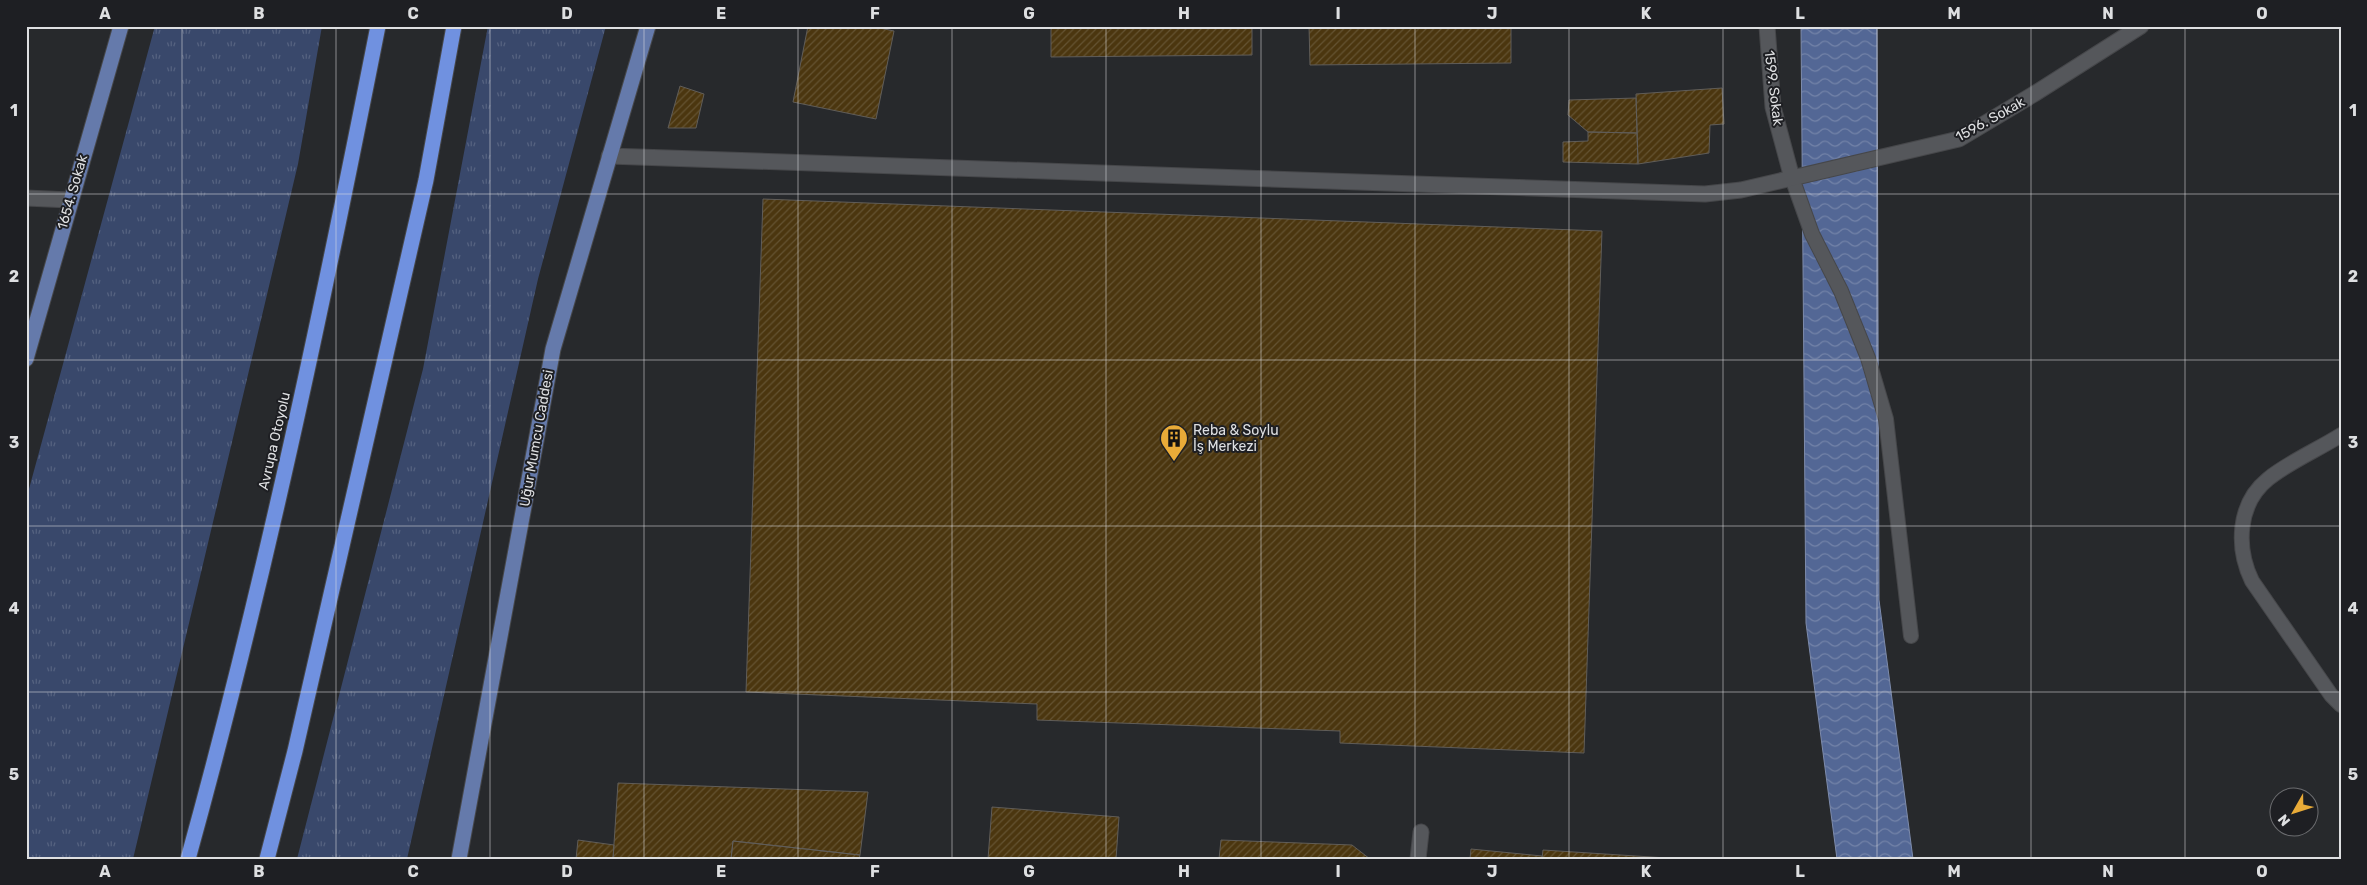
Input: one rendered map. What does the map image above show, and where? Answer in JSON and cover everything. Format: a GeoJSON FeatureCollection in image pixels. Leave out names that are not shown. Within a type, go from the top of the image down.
{"type":"FeatureCollection","features":[{"type":"Feature","properties":{"kind":"highway","name":"Avrupa Otoyolu"},"geometry":{"type":"LineString","coordinates":[[188,859],[217,753],[276,506],[320,310],[378,26]]}},
{"type":"Feature","properties":{"kind":"highway"},"geometry":{"type":"LineString","coordinates":[[267,859],[299,732],[420,208],[454,26]]}},
{"type":"Feature","properties":{"kind":"main road","name":"1654. Sokak"},"geometry":{"type":"LineString","coordinates":[[26,359],[121,26]]}},
{"type":"Feature","properties":{"kind":"main road","name":"Uğur Mumcu Caddesi"},"geometry":{"type":"LineString","coordinates":[[459,859],[553,349],[648,26]]}},
{"type":"Feature","properties":{"kind":"street","name":"1599. Sokak"},"geometry":{"type":"LineString","coordinates":[[1767,26],[1773,107],[1792,178]]}},
{"type":"Feature","properties":{"kind":"street","name":"1596. Sokak"},"geometry":{"type":"LineString","coordinates":[[609,156],[1705,194],[1741,190],[1959,139],[2141,26]]}},
{"type":"Feature","properties":{"kind":"street"},"geometry":{"type":"LineString","coordinates":[[26,198],[70,200]]}},
{"type":"Feature","properties":{"kind":"street"},"geometry":{"type":"LineString","coordinates":[[1418,859],[1421,832]]}},
{"type":"Feature","properties":{"kind":"lane"},"geometry":{"type":"LineString","coordinates":[[1792,178],[1812,234],[1841,290],[1868,358],[1886,420],[1911,636]]}},
{"type":"Feature","properties":{"kind":"lane"},"geometry":{"type":"LineString","coordinates":[[2341,435],[2268,479],[2254,494],[2245,512],[2241,532],[2244,566],[2252,581],[2331,695],[2341,705]]}},
{"type":"Feature","properties":{"kind":"green space"},"geometry":{"type":"Polygon","coordinates":[[[155,26],[322,26],[298,164],[133,859],[26,859],[26,500],[155,26]]]}},
{"type":"Feature","properties":{"kind":"green space"},"geometry":{"type":"Polygon","coordinates":[[[488,26],[606,26],[538,279],[407,859],[297,859],[423,369],[488,26]]]}},
{"type":"Feature","properties":{"kind":"water"},"geometry":{"type":"Polygon","coordinates":[[[1801,26],[1877,26],[1879,600],[1913,859],[1837,859],[1806,623],[1801,26]]]}},
{"type":"Feature","properties":{"kind":"building"},"geometry":{"type":"Polygon","coordinates":[[[808,26],[870,26],[894,31],[876,119],[793,102],[808,26]]]}},
{"type":"Feature","properties":{"kind":"building"},"geometry":{"type":"Polygon","coordinates":[[[1051,26],[1252,26],[1252,55],[1051,57],[1051,26]]]}},
{"type":"Feature","properties":{"kind":"building"},"geometry":{"type":"Polygon","coordinates":[[[1309,26],[1511,26],[1511,63],[1310,65],[1309,26]]]}},
{"type":"Feature","properties":{"kind":"building"},"geometry":{"type":"Polygon","coordinates":[[[680,86],[704,94],[696,128],[668,128],[680,86]]]}},
{"type":"Feature","properties":{"kind":"building"},"geometry":{"type":"Polygon","coordinates":[[[1722,88],[1724,124],[1710,125],[1709,153],[1638,164],[1636,94],[1722,88]]]}},
{"type":"Feature","properties":{"kind":"building"},"geometry":{"type":"Polygon","coordinates":[[[1636,98],[1637,133],[1588,132],[1568,115],[1569,100],[1636,98]]]}},
{"type":"Feature","properties":{"kind":"building"},"geometry":{"type":"Polygon","coordinates":[[[1588,132],[1637,133],[1638,164],[1563,162],[1563,142],[1588,141],[1588,132]]]}},
{"type":"Feature","properties":{"kind":"building","name":"Reba & Soylu İş Merkezi"},"geometry":{"type":"Polygon","coordinates":[[[763,199],[1602,231],[1584,753],[1340,743],[1340,731],[1037,720],[1037,704],[746,692],[763,199]]]}},
{"type":"Feature","properties":{"kind":"building"},"geometry":{"type":"Polygon","coordinates":[[[618,783],[868,792],[860,855],[733,841],[731,859],[613,859],[618,783]]]}},
{"type":"Feature","properties":{"kind":"building"},"geometry":{"type":"Polygon","coordinates":[[[992,807],[1119,817],[1116,859],[988,859],[992,807]]]}},
{"type":"Feature","properties":{"kind":"building"},"geometry":{"type":"Polygon","coordinates":[[[578,840],[614,845],[613,859],[576,859],[578,840]]]}},
{"type":"Feature","properties":{"kind":"building"},"geometry":{"type":"Polygon","coordinates":[[[1221,840],[1352,845],[1370,859],[1219,859],[1221,840]]]}},
{"type":"Feature","properties":{"kind":"building"},"geometry":{"type":"Polygon","coordinates":[[[733,841],[860,855],[859,859],[731,859],[733,841]]]}},
{"type":"Feature","properties":{"kind":"building"},"geometry":{"type":"Polygon","coordinates":[[[1471,849],[1542,856],[1542,859],[1470,859],[1471,849]]]}},
{"type":"Feature","properties":{"kind":"building"},"geometry":{"type":"Polygon","coordinates":[[[1543,850],[1667,858],[1542,859],[1543,850]]]}},
{"type":"Feature","properties":{"kind":"place","name":"Reba & Soylu İş Merkezi"},"geometry":{"type":"Point","coordinates":[1174,462]}}]}
